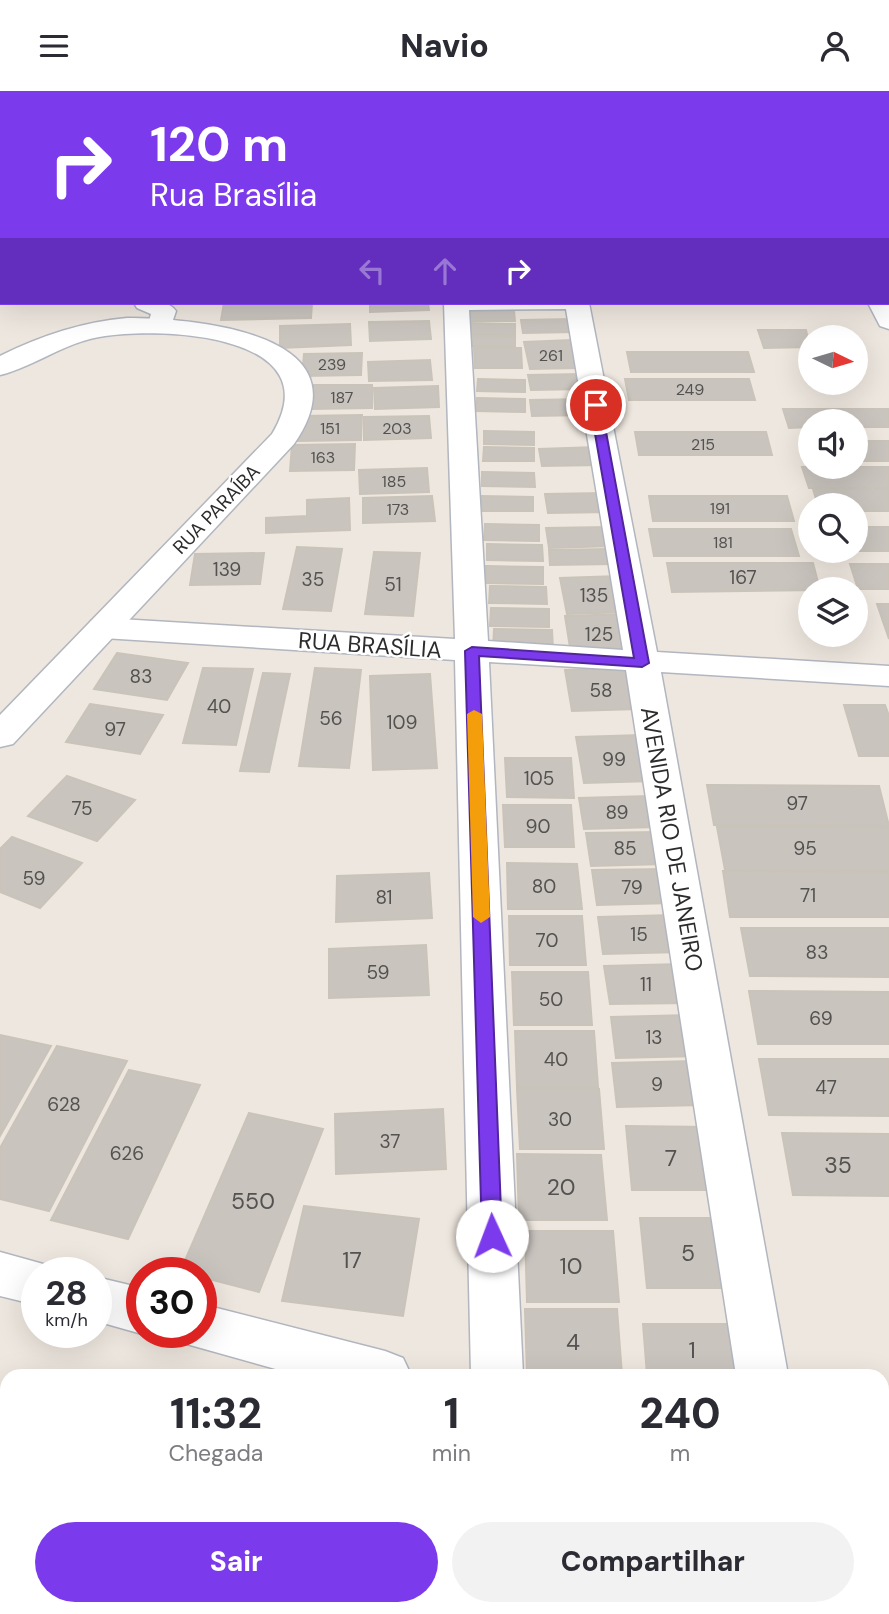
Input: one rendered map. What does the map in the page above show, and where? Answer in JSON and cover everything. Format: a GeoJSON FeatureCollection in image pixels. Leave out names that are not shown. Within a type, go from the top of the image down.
{"type":"FeatureCollection","features":[{"type":"Feature","properties":{"kind":"street"},"geometry":{"type":"LineString","coordinates":[[456,305],[472,651],[497,1369]]}},
{"type":"Feature","properties":{"kind":"street","name":"AVENIDA RIO DE JANEIRO"},"geometry":{"type":"LineString","coordinates":[[577,305],[642,663],[761,1369]]}},
{"type":"Feature","properties":{"kind":"street"},"geometry":{"type":"LineString","coordinates":[[881,305],[889,321]]}},
{"type":"Feature","properties":{"kind":"street","name":"RUA PARAÍBA"},"geometry":{"type":"LineString","coordinates":[[0,367],[38,346],[71,335],[172,314],[243,338],[268,350],[291,368],[300,390],[299,410],[284,438],[0,736]]}},
{"type":"Feature","properties":{"kind":"street","name":"RUA BRASÍLIA"},"geometry":{"type":"LineString","coordinates":[[103,628],[889,676]]}},
{"type":"Feature","properties":{"kind":"street"},"geometry":{"type":"LineString","coordinates":[[0,1273],[21,1279]]}},
{"type":"Feature","properties":{"kind":"street"},"geometry":{"type":"LineString","coordinates":[[217,1331],[362,1369]]}},
{"type":"Feature","properties":{"kind":"building"},"geometry":{"type":"Polygon","coordinates":[[[224,305],[312,305],[311,318],[221,320],[224,305]]]}},
{"type":"Feature","properties":{"kind":"building"},"geometry":{"type":"Polygon","coordinates":[[[370,305],[428,305],[429,310],[370,312],[370,305]]]}},
{"type":"Feature","properties":{"kind":"building"},"geometry":{"type":"Polygon","coordinates":[[[470,310],[514,311],[515,321],[470,321],[470,310]]]}},
{"type":"Feature","properties":{"kind":"building"},"geometry":{"type":"Polygon","coordinates":[[[573,319],[575,332],[523,333],[521,320],[573,319]]]}},
{"type":"Feature","properties":{"kind":"building"},"geometry":{"type":"Polygon","coordinates":[[[429,321],[431,339],[370,341],[369,322],[429,321]]]}},
{"type":"Feature","properties":{"kind":"building"},"geometry":{"type":"Polygon","coordinates":[[[470,323],[515,324],[515,335],[470,334],[470,323]]]}},
{"type":"Feature","properties":{"kind":"building"},"geometry":{"type":"Polygon","coordinates":[[[350,324],[351,345],[280,348],[280,326],[350,324]]]}},
{"type":"Feature","properties":{"kind":"building"},"geometry":{"type":"Polygon","coordinates":[[[758,330],[798,330],[798,347],[764,348],[758,330]]]}},
{"type":"Feature","properties":{"kind":"building"},"geometry":{"type":"Polygon","coordinates":[[[469,335],[515,336],[515,347],[469,346],[469,335]]]}},
{"type":"Feature","properties":{"kind":"building"},"geometry":{"type":"Polygon","coordinates":[[[572,340],[579,368],[530,369],[524,342],[572,340]]]}},
{"type":"Feature","properties":{"kind":"building"},"geometry":{"type":"Polygon","coordinates":[[[474,348],[521,348],[522,368],[475,368],[474,348]]]}},
{"type":"Feature","properties":{"kind":"building"},"geometry":{"type":"Polygon","coordinates":[[[627,352],[748,352],[754,372],[631,372],[627,352]]]}},
{"type":"Feature","properties":{"kind":"building"},"geometry":{"type":"Polygon","coordinates":[[[362,353],[361,375],[302,376],[304,354],[362,353]]]}},
{"type":"Feature","properties":{"kind":"building"},"geometry":{"type":"Polygon","coordinates":[[[430,360],[432,380],[369,381],[368,362],[430,360]]]}},
{"type":"Feature","properties":{"kind":"building"},"geometry":{"type":"Polygon","coordinates":[[[582,374],[585,389],[531,390],[528,375],[582,374]]]}},
{"type":"Feature","properties":{"kind":"building"},"geometry":{"type":"Polygon","coordinates":[[[478,379],[525,380],[525,392],[477,391],[478,379]]]}},
{"type":"Feature","properties":{"kind":"building"},"geometry":{"type":"Polygon","coordinates":[[[625,379],[749,379],[755,400],[629,400],[625,379]]]}},
{"type":"Feature","properties":{"kind":"building"},"geometry":{"type":"Polygon","coordinates":[[[313,385],[372,385],[372,408],[311,409],[313,385]]]}},
{"type":"Feature","properties":{"kind":"building"},"geometry":{"type":"Polygon","coordinates":[[[438,386],[439,407],[375,409],[374,388],[438,386]]]}},
{"type":"Feature","properties":{"kind":"building"},"geometry":{"type":"Polygon","coordinates":[[[477,398],[525,399],[525,412],[476,411],[477,398]]]}},
{"type":"Feature","properties":{"kind":"building"},"geometry":{"type":"Polygon","coordinates":[[[586,399],[588,415],[532,416],[530,400],[586,399]]]}},
{"type":"Feature","properties":{"kind":"building"},"geometry":{"type":"Polygon","coordinates":[[[783,409],[798,409],[798,428],[789,428],[783,409]]]}},
{"type":"Feature","properties":{"kind":"building"},"geometry":{"type":"Polygon","coordinates":[[[868,409],[889,409],[889,427],[868,427],[868,409]]]}},
{"type":"Feature","properties":{"kind":"building"},"geometry":{"type":"Polygon","coordinates":[[[362,415],[361,440],[298,441],[300,416],[362,415]]]}},
{"type":"Feature","properties":{"kind":"building"},"geometry":{"type":"Polygon","coordinates":[[[429,416],[431,438],[364,440],[364,417],[429,416]]]}},
{"type":"Feature","properties":{"kind":"building"},"geometry":{"type":"Polygon","coordinates":[[[484,431],[534,432],[534,445],[484,444],[484,431]]]}},
{"type":"Feature","properties":{"kind":"building"},"geometry":{"type":"Polygon","coordinates":[[[635,432],[766,432],[772,455],[639,455],[635,432]]]}},
{"type":"Feature","properties":{"kind":"building"},"geometry":{"type":"Polygon","coordinates":[[[868,441],[889,441],[889,461],[868,461],[868,441]]]}},
{"type":"Feature","properties":{"kind":"building"},"geometry":{"type":"Polygon","coordinates":[[[355,444],[354,470],[290,471],[292,445],[355,444]]]}},
{"type":"Feature","properties":{"kind":"building"},"geometry":{"type":"Polygon","coordinates":[[[484,447],[534,448],[534,461],[483,461],[484,447]]]}},
{"type":"Feature","properties":{"kind":"building"},"geometry":{"type":"Polygon","coordinates":[[[597,447],[600,465],[542,466],[539,449],[597,447]]]}},
{"type":"Feature","properties":{"kind":"building"},"geometry":{"type":"Polygon","coordinates":[[[868,467],[889,467],[889,488],[809,488],[806,479],[868,479],[868,467]]]}},
{"type":"Feature","properties":{"kind":"building"},"geometry":{"type":"Polygon","coordinates":[[[427,468],[429,492],[360,494],[359,470],[427,468]]]}},
{"type":"Feature","properties":{"kind":"building"},"geometry":{"type":"Polygon","coordinates":[[[482,472],[534,473],[535,487],[482,486],[482,472]]]}},
{"type":"Feature","properties":{"kind":"building"},"geometry":{"type":"Polygon","coordinates":[[[813,489],[889,489],[889,511],[868,511],[868,493],[814,493],[813,489]]]}},
{"type":"Feature","properties":{"kind":"building"},"geometry":{"type":"Polygon","coordinates":[[[606,493],[610,512],[548,513],[545,494],[606,493]]]}},
{"type":"Feature","properties":{"kind":"building"},"geometry":{"type":"Polygon","coordinates":[[[432,496],[435,521],[363,523],[363,498],[432,496]]]}},
{"type":"Feature","properties":{"kind":"building"},"geometry":{"type":"Polygon","coordinates":[[[480,496],[533,497],[533,511],[479,511],[480,496]]]}},
{"type":"Feature","properties":{"kind":"building"},"geometry":{"type":"Polygon","coordinates":[[[649,496],[787,496],[794,521],[653,521],[649,496]]]}},
{"type":"Feature","properties":{"kind":"building"},"geometry":{"type":"Polygon","coordinates":[[[349,498],[350,530],[266,533],[266,518],[307,516],[307,500],[349,498]]]}},
{"type":"Feature","properties":{"kind":"building"},"geometry":{"type":"Polygon","coordinates":[[[485,524],[539,525],[539,541],[484,540],[485,524]]]}},
{"type":"Feature","properties":{"kind":"building"},"geometry":{"type":"Polygon","coordinates":[[[609,527],[612,546],[549,548],[546,528],[609,527]]]}},
{"type":"Feature","properties":{"kind":"building"},"geometry":{"type":"Polygon","coordinates":[[[868,527],[889,527],[889,551],[868,551],[868,527]]]}},
{"type":"Feature","properties":{"kind":"building"},"geometry":{"type":"Polygon","coordinates":[[[649,529],[791,529],[798,553],[798,556],[654,556],[649,529]]]}},
{"type":"Feature","properties":{"kind":"building"},"geometry":{"type":"Polygon","coordinates":[[[487,544],[542,545],[543,561],[487,560],[487,544]]]}},
{"type":"Feature","properties":{"kind":"building"},"geometry":{"type":"Polygon","coordinates":[[[297,547],[342,549],[331,611],[283,609],[297,547]]]}},
{"type":"Feature","properties":{"kind":"building"},"geometry":{"type":"Polygon","coordinates":[[[611,549],[614,564],[550,565],[549,550],[611,549]]]}},
{"type":"Feature","properties":{"kind":"building"},"geometry":{"type":"Polygon","coordinates":[[[374,552],[420,553],[413,616],[365,614],[374,552]]]}},
{"type":"Feature","properties":{"kind":"building"},"geometry":{"type":"Polygon","coordinates":[[[264,553],[260,584],[190,585],[195,554],[264,553]]]}},
{"type":"Feature","properties":{"kind":"building"},"geometry":{"type":"Polygon","coordinates":[[[667,563],[813,563],[817,577],[798,577],[798,590],[672,592],[667,563]]]}},
{"type":"Feature","properties":{"kind":"building"},"geometry":{"type":"Polygon","coordinates":[[[850,564],[889,564],[889,589],[868,589],[868,577],[854,577],[850,564]]]}},
{"type":"Feature","properties":{"kind":"building"},"geometry":{"type":"Polygon","coordinates":[[[486,566],[543,567],[543,584],[486,583],[486,566]]]}},
{"type":"Feature","properties":{"kind":"building"},"geometry":{"type":"Polygon","coordinates":[[[619,576],[628,612],[567,614],[560,578],[619,576]]]}},
{"type":"Feature","properties":{"kind":"building"},"geometry":{"type":"Polygon","coordinates":[[[490,586],[546,587],[547,604],[489,603],[490,586]]]}},
{"type":"Feature","properties":{"kind":"building"},"geometry":{"type":"Polygon","coordinates":[[[877,604],[889,604],[889,639],[877,604]]]}},
{"type":"Feature","properties":{"kind":"building"},"geometry":{"type":"Polygon","coordinates":[[[491,608],[549,609],[549,627],[490,626],[491,608]]]}},
{"type":"Feature","properties":{"kind":"building"},"geometry":{"type":"Polygon","coordinates":[[[626,614],[634,652],[571,654],[565,616],[626,614]]]}},
{"type":"Feature","properties":{"kind":"building"},"geometry":{"type":"Polygon","coordinates":[[[494,629],[552,630],[553,649],[493,648],[494,629]]]}},
{"type":"Feature","properties":{"kind":"building"},"geometry":{"type":"Polygon","coordinates":[[[117,653],[188,663],[167,700],[94,689],[117,653]]]}},
{"type":"Feature","properties":{"kind":"building"},"geometry":{"type":"Polygon","coordinates":[[[203,668],[253,669],[236,745],[183,743],[203,668]]]}},
{"type":"Feature","properties":{"kind":"building"},"geometry":{"type":"Polygon","coordinates":[[[315,668],[361,670],[349,768],[299,766],[315,668]]]}},
{"type":"Feature","properties":{"kind":"building"},"geometry":{"type":"Polygon","coordinates":[[[629,668],[638,709],[572,711],[565,670],[629,668]]]}},
{"type":"Feature","properties":{"kind":"building"},"geometry":{"type":"Polygon","coordinates":[[[263,673],[290,674],[269,772],[240,771],[263,673]]]}},
{"type":"Feature","properties":{"kind":"building"},"geometry":{"type":"Polygon","coordinates":[[[430,674],[437,768],[373,770],[370,676],[430,674]]]}},
{"type":"Feature","properties":{"kind":"building"},"geometry":{"type":"Polygon","coordinates":[[[90,704],[163,715],[140,754],[66,742],[90,704]]]}},
{"type":"Feature","properties":{"kind":"building"},"geometry":{"type":"Polygon","coordinates":[[[844,705],[885,705],[889,716],[889,756],[859,756],[844,705]]]}},
{"type":"Feature","properties":{"kind":"building"},"geometry":{"type":"Polygon","coordinates":[[[643,735],[653,781],[584,783],[576,737],[643,735]]]}},
{"type":"Feature","properties":{"kind":"building"},"geometry":{"type":"Polygon","coordinates":[[[505,758],[571,758],[574,798],[507,797],[505,758]]]}},
{"type":"Feature","properties":{"kind":"building"},"geometry":{"type":"Polygon","coordinates":[[[67,776],[135,800],[97,841],[28,816],[67,776]]]}},
{"type":"Feature","properties":{"kind":"building"},"geometry":{"type":"Polygon","coordinates":[[[707,785],[879,786],[889,826],[714,825],[707,785]]]}},
{"type":"Feature","properties":{"kind":"building"},"geometry":{"type":"Polygon","coordinates":[[[650,796],[656,827],[584,829],[579,798],[650,796]]]}},
{"type":"Feature","properties":{"kind":"building"},"geometry":{"type":"Polygon","coordinates":[[[503,805],[571,805],[574,847],[505,847],[503,805]]]}},
{"type":"Feature","properties":{"kind":"building"},"geometry":{"type":"Polygon","coordinates":[[[717,827],[889,827],[889,870],[725,870],[717,827]]]}},
{"type":"Feature","properties":{"kind":"building"},"geometry":{"type":"Polygon","coordinates":[[[658,832],[665,864],[591,866],[586,833],[658,832]]]}},
{"type":"Feature","properties":{"kind":"building"},"geometry":{"type":"Polygon","coordinates":[[[12,837],[82,863],[40,908],[0,892],[0,849],[12,837]]]}},
{"type":"Feature","properties":{"kind":"building"},"geometry":{"type":"Polygon","coordinates":[[[507,863],[577,864],[582,909],[508,909],[507,863]]]}},
{"type":"Feature","properties":{"kind":"building"},"geometry":{"type":"Polygon","coordinates":[[[666,869],[672,903],[597,905],[592,870],[666,869]]]}},
{"type":"Feature","properties":{"kind":"building"},"geometry":{"type":"Polygon","coordinates":[[[723,871],[889,872],[889,917],[730,917],[723,871]]]}},
{"type":"Feature","properties":{"kind":"building"},"geometry":{"type":"Polygon","coordinates":[[[429,873],[432,918],[336,922],[337,876],[429,873]]]}},
{"type":"Feature","properties":{"kind":"building"},"geometry":{"type":"Polygon","coordinates":[[[674,915],[681,952],[603,954],[598,917],[674,915]]]}},
{"type":"Feature","properties":{"kind":"building"},"geometry":{"type":"Polygon","coordinates":[[[509,916],[582,916],[586,965],[510,965],[509,916]]]}},
{"type":"Feature","properties":{"kind":"building"},"geometry":{"type":"Polygon","coordinates":[[[741,928],[889,928],[889,977],[750,976],[741,928]]]}},
{"type":"Feature","properties":{"kind":"building"},"geometry":{"type":"Polygon","coordinates":[[[426,945],[429,995],[329,998],[329,949],[426,945]]]}},
{"type":"Feature","properties":{"kind":"building"},"geometry":{"type":"Polygon","coordinates":[[[682,964],[690,1003],[610,1004],[604,966],[682,964]]]}},
{"type":"Feature","properties":{"kind":"building"},"geometry":{"type":"Polygon","coordinates":[[[512,972],[588,972],[592,1025],[514,1025],[512,972]]]}},
{"type":"Feature","properties":{"kind":"building"},"geometry":{"type":"Polygon","coordinates":[[[749,991],[889,992],[889,1044],[758,1044],[749,991]]]}},
{"type":"Feature","properties":{"kind":"building"},"geometry":{"type":"Polygon","coordinates":[[[691,1015],[699,1056],[616,1058],[611,1017],[691,1015]]]}},
{"type":"Feature","properties":{"kind":"building"},"geometry":{"type":"Polygon","coordinates":[[[515,1031],[594,1031],[598,1087],[517,1087],[515,1031]]]}},
{"type":"Feature","properties":{"kind":"building"},"geometry":{"type":"Polygon","coordinates":[[[0,1035],[51,1046],[0,1136],[0,1035]]]}},
{"type":"Feature","properties":{"kind":"building"},"geometry":{"type":"Polygon","coordinates":[[[57,1046],[127,1061],[49,1211],[0,1199],[0,1148],[57,1046]]]}},
{"type":"Feature","properties":{"kind":"building"},"geometry":{"type":"Polygon","coordinates":[[[759,1059],[889,1059],[889,1116],[769,1115],[759,1059]]]}},
{"type":"Feature","properties":{"kind":"building"},"geometry":{"type":"Polygon","coordinates":[[[695,1061],[702,1105],[617,1107],[612,1063],[695,1061]]]}},
{"type":"Feature","properties":{"kind":"building"},"geometry":{"type":"Polygon","coordinates":[[[129,1070],[200,1085],[128,1239],[51,1220],[129,1070]]]}},
{"type":"Feature","properties":{"kind":"building"},"geometry":{"type":"Polygon","coordinates":[[[517,1089],[599,1089],[604,1149],[520,1149],[517,1089]]]}},
{"type":"Feature","properties":{"kind":"building"},"geometry":{"type":"Polygon","coordinates":[[[443,1109],[446,1169],[336,1174],[335,1114],[443,1109]]]}},
{"type":"Feature","properties":{"kind":"building"},"geometry":{"type":"Polygon","coordinates":[[[249,1113],[323,1129],[259,1292],[217,1281],[217,1257],[187,1257],[249,1113]]]}},
{"type":"Feature","properties":{"kind":"building"},"geometry":{"type":"Polygon","coordinates":[[[626,1126],[709,1127],[718,1190],[632,1190],[626,1126]]]}},
{"type":"Feature","properties":{"kind":"building"},"geometry":{"type":"Polygon","coordinates":[[[782,1133],[889,1134],[889,1196],[793,1195],[782,1133]]]}},
{"type":"Feature","properties":{"kind":"building"},"geometry":{"type":"Polygon","coordinates":[[[517,1154],[601,1155],[607,1220],[519,1220],[517,1154]]]}},
{"type":"Feature","properties":{"kind":"building"},"geometry":{"type":"Polygon","coordinates":[[[304,1206],[419,1219],[403,1316],[282,1301],[304,1206]]]}},
{"type":"Feature","properties":{"kind":"building"},"geometry":{"type":"Polygon","coordinates":[[[640,1218],[727,1218],[737,1288],[647,1288],[640,1218]]]}},
{"type":"Feature","properties":{"kind":"building"},"geometry":{"type":"Polygon","coordinates":[[[525,1231],[613,1231],[619,1302],[527,1302],[525,1231]]]}},
{"type":"Feature","properties":{"kind":"building"},"geometry":{"type":"Polygon","coordinates":[[[525,1309],[617,1309],[622,1369],[527,1369],[525,1309]]]}},
{"type":"Feature","properties":{"kind":"building"},"geometry":{"type":"Polygon","coordinates":[[[643,1324],[735,1324],[742,1369],[647,1369],[643,1324]]]}},
{"type":"Feature","properties":{"kind":"slow traffic"},"geometry":{"type":"LineString","coordinates":[[474,714],[481,917]]}},
{"type":"Feature","properties":{"kind":"route"},"geometry":{"type":"LineString","coordinates":[[492,1236],[472,651],[642,663],[596,405]]}}]}
